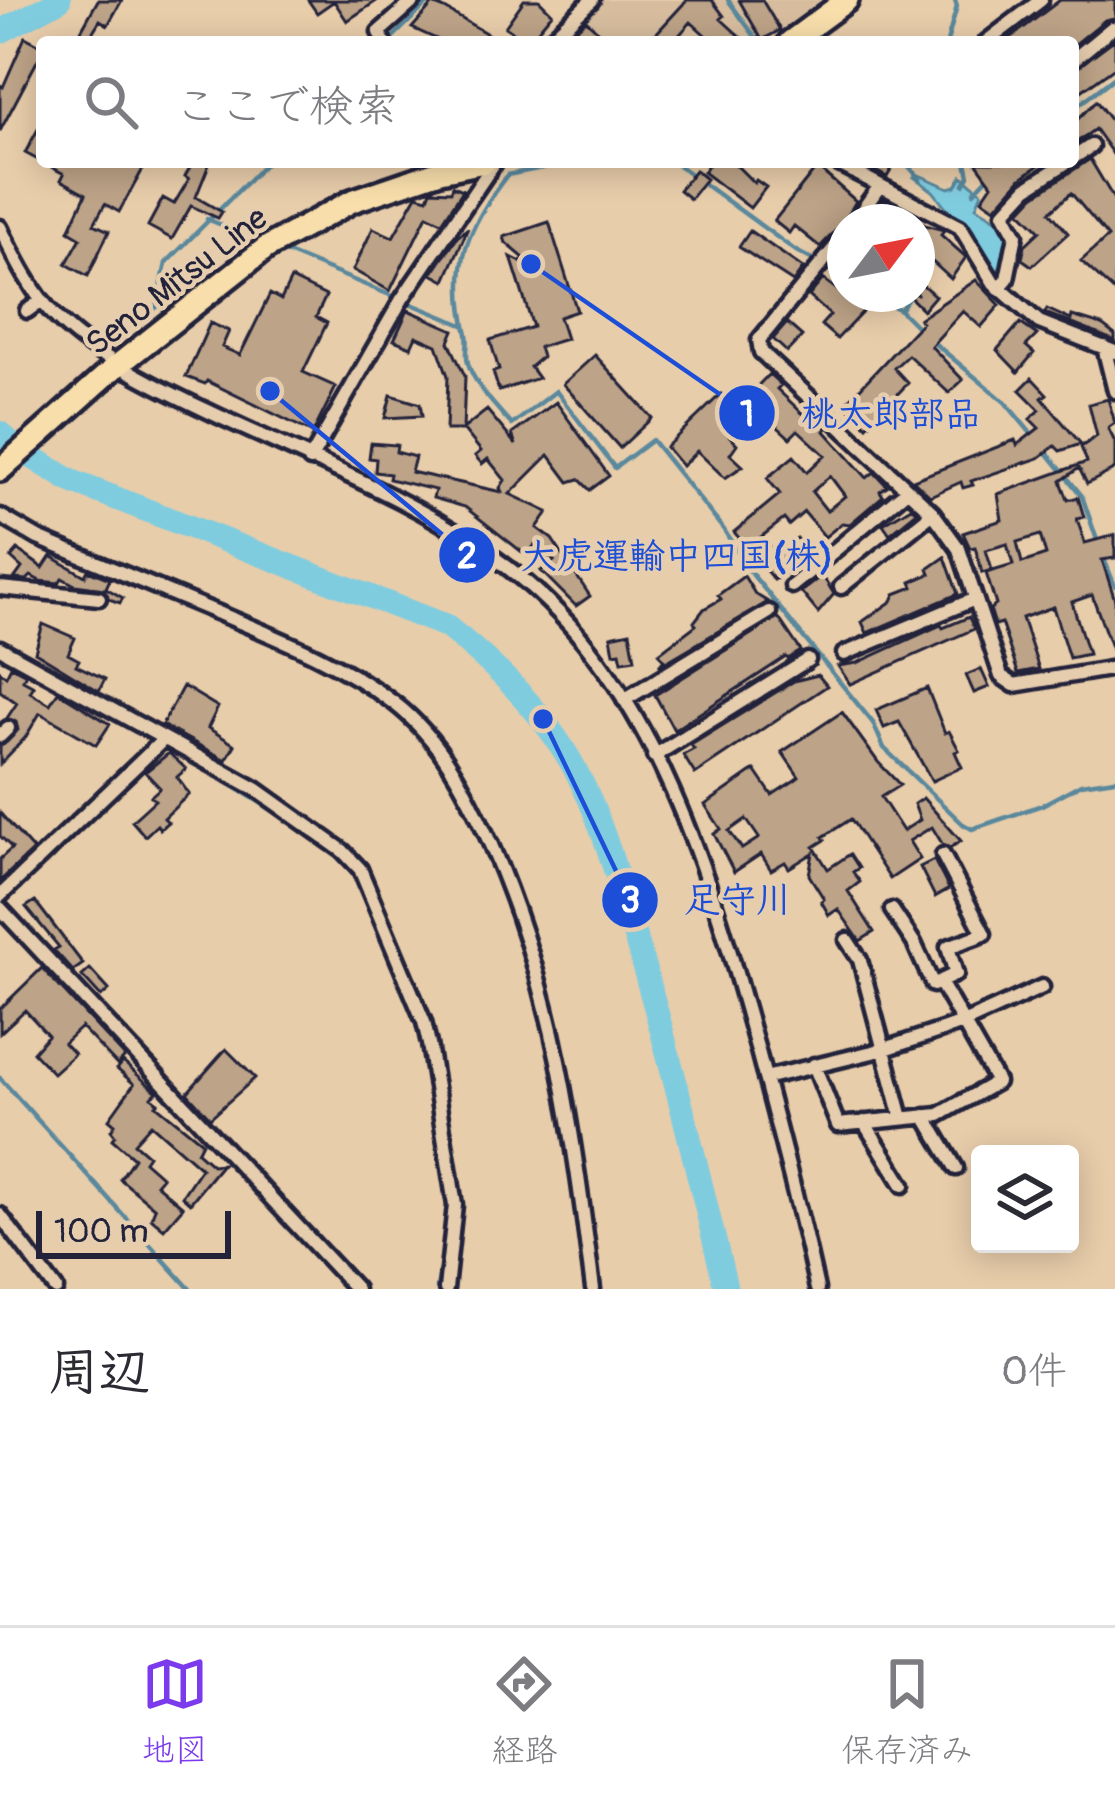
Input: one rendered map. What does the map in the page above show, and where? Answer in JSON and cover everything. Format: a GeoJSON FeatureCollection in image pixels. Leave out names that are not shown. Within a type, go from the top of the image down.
{"type":"FeatureCollection","features":[{"type":"Feature","properties":{"kind":"main road"},"geometry":{"type":"LineString","coordinates":[[797,36],[832,4]]}},
{"type":"Feature","properties":{"kind":"main road","name":"Seno Mitsu Line"},"geometry":{"type":"LineString","coordinates":[[0,470],[117,367],[266,248],[318,217],[455,168]]}},
{"type":"Feature","properties":{"kind":"street"},"geometry":{"type":"LineString","coordinates":[[381,36],[379,32],[415,0]]}},
{"type":"Feature","properties":{"kind":"street"},"geometry":{"type":"LineString","coordinates":[[553,36],[592,0]]}},
{"type":"Feature","properties":{"kind":"street"},"geometry":{"type":"LineString","coordinates":[[994,36],[1042,0]]}},
{"type":"Feature","properties":{"kind":"street"},"geometry":{"type":"LineString","coordinates":[[1079,55],[1112,28]]}},
{"type":"Feature","properties":{"kind":"street"},"geometry":{"type":"LineString","coordinates":[[1079,154],[1091,146]]}},
{"type":"Feature","properties":{"kind":"street"},"geometry":{"type":"LineString","coordinates":[[310,460],[400,302],[491,168]]}},
{"type":"Feature","properties":{"kind":"street"},"geometry":{"type":"LineString","coordinates":[[846,168],[956,225],[999,288],[1039,322],[1109,350],[1115,392]]}},
{"type":"Feature","properties":{"kind":"street"},"geometry":{"type":"LineString","coordinates":[[999,288],[1007,279],[1016,235],[1004,213],[1027,188],[1058,168]]}},
{"type":"Feature","properties":{"kind":"street"},"geometry":{"type":"LineString","coordinates":[[867,204],[879,187]]}},
{"type":"Feature","properties":{"kind":"street"},"geometry":{"type":"LineString","coordinates":[[0,227],[57,318],[117,367],[411,505],[519,575],[596,657],[654,756],[692,842],[728,943],[817,1289]]}},
{"type":"Feature","properties":{"kind":"street"},"geometry":{"type":"LineString","coordinates":[[827,260],[758,340],[760,352],[933,513],[959,549],[1001,676],[1014,685],[1115,668]]}},
{"type":"Feature","properties":{"kind":"street"},"geometry":{"type":"LineString","coordinates":[[27,311],[42,300]]}},
{"type":"Feature","properties":{"kind":"street"},"geometry":{"type":"LineString","coordinates":[[791,586],[906,490]]}},
{"type":"Feature","properties":{"kind":"street"},"geometry":{"type":"LineString","coordinates":[[841,587],[933,513]]}},
{"type":"Feature","properties":{"kind":"street"},"geometry":{"type":"LineString","coordinates":[[0,516],[38,538],[346,669],[399,706],[457,773],[511,891],[553,1025],[569,1103],[593,1289]]}},
{"type":"Feature","properties":{"kind":"street"},"geometry":{"type":"LineString","coordinates":[[0,588],[99,598]]}},
{"type":"Feature","properties":{"kind":"street"},"geometry":{"type":"LineString","coordinates":[[844,654],[975,599]]}},
{"type":"Feature","properties":{"kind":"street"},"geometry":{"type":"LineString","coordinates":[[624,700],[769,612]]}},
{"type":"Feature","properties":{"kind":"street"},"geometry":{"type":"LineString","coordinates":[[0,648],[162,742],[256,789],[343,851],[360,869],[429,1044],[455,1205],[446,1289]]}},
{"type":"Feature","properties":{"kind":"street"},"geometry":{"type":"LineString","coordinates":[[654,756],[808,660]]}},
{"type":"Feature","properties":{"kind":"street"},"geometry":{"type":"LineString","coordinates":[[0,896],[162,742]]}},
{"type":"Feature","properties":{"kind":"street"},"geometry":{"type":"LineString","coordinates":[[892,910],[933,985],[956,974],[948,947],[984,934],[943,855]]}},
{"type":"Feature","properties":{"kind":"street"},"geometry":{"type":"LineString","coordinates":[[0,908],[356,1289]]}},
{"type":"Feature","properties":{"kind":"street"},"geometry":{"type":"LineString","coordinates":[[847,940],[860,960],[902,1118]]}},
{"type":"Feature","properties":{"kind":"street"},"geometry":{"type":"LineString","coordinates":[[814,1065],[838,1125],[939,1115],[997,1082],[940,982]]}},
{"type":"Feature","properties":{"kind":"street"},"geometry":{"type":"LineString","coordinates":[[765,1078],[885,1049],[963,1023],[1042,987]]}},
{"type":"Feature","properties":{"kind":"street"},"geometry":{"type":"LineString","coordinates":[[925,1116],[956,1168]]}},
{"type":"Feature","properties":{"kind":"street"},"geometry":{"type":"LineString","coordinates":[[864,1122],[903,1185]]}},
{"type":"Feature","properties":{"kind":"street"},"geometry":{"type":"LineString","coordinates":[[0,1215],[56,1289]]}},
{"type":"Feature","properties":{"kind":"shaded area"},"geometry":{"type":"Polygon","coordinates":[[[600,0],[828,0],[778,36],[564,36],[600,0]]]}},
{"type":"Feature","properties":{"kind":"water"},"geometry":{"type":"Polygon","coordinates":[[[917,174],[949,188],[962,176],[982,192],[976,207],[1007,232],[1005,273],[993,274],[973,230],[957,221],[933,191],[914,177],[917,174]]]}},
{"type":"Feature","properties":{"kind":"building"},"geometry":{"type":"Polygon","coordinates":[[[98,0],[122,0],[108,25],[100,20],[90,36],[78,36],[98,0]]]}},
{"type":"Feature","properties":{"kind":"building"},"geometry":{"type":"Polygon","coordinates":[[[308,0],[378,0],[347,21],[334,1],[317,13],[308,0]]]}},
{"type":"Feature","properties":{"kind":"building"},"geometry":{"type":"Polygon","coordinates":[[[524,0],[539,0],[552,13],[533,36],[519,36],[505,27],[524,0]]]}},
{"type":"Feature","properties":{"kind":"building"},"geometry":{"type":"Polygon","coordinates":[[[687,0],[712,0],[724,16],[721,19],[739,36],[706,36],[691,22],[678,36],[654,36],[687,0]]]}},
{"type":"Feature","properties":{"kind":"building"},"geometry":{"type":"Polygon","coordinates":[[[739,0],[762,0],[780,30],[760,36],[739,0]]]}},
{"type":"Feature","properties":{"kind":"building"},"geometry":{"type":"Polygon","coordinates":[[[1060,0],[1115,0],[1115,18],[1105,20],[1079,41],[1079,36],[1013,36],[1060,0]]]}},
{"type":"Feature","properties":{"kind":"building"},"geometry":{"type":"Polygon","coordinates":[[[433,4],[491,36],[430,36],[412,28],[433,4]]]}},
{"type":"Feature","properties":{"kind":"building"},"geometry":{"type":"Polygon","coordinates":[[[586,20],[600,33],[597,36],[569,36],[586,20]]]}},
{"type":"Feature","properties":{"kind":"building"},"geometry":{"type":"Polygon","coordinates":[[[25,37],[36,43],[36,63],[0,131],[0,85],[3,87],[25,37]]]}},
{"type":"Feature","properties":{"kind":"building"},"geometry":{"type":"Polygon","coordinates":[[[1115,39],[1115,67],[1080,92],[1079,66],[1115,39]]]}},
{"type":"Feature","properties":{"kind":"building"},"geometry":{"type":"Polygon","coordinates":[[[1096,101],[1115,126],[1115,157],[1095,129],[1079,141],[1079,118],[1096,101]]]}},
{"type":"Feature","properties":{"kind":"building"},"geometry":{"type":"Polygon","coordinates":[[[36,133],[36,159],[25,153],[36,133]]]}},
{"type":"Feature","properties":{"kind":"building"},"geometry":{"type":"Polygon","coordinates":[[[1090,159],[1115,201],[1115,292],[1081,261],[1108,237],[1071,193],[1050,212],[1068,233],[1032,266],[1022,259],[1025,245],[1040,231],[1020,211],[1090,159]]]}},
{"type":"Feature","properties":{"kind":"building"},"geometry":{"type":"Polygon","coordinates":[[[53,168],[144,168],[119,212],[105,204],[94,224],[109,231],[88,276],[66,264],[81,238],[69,231],[86,194],[61,180],[64,174],[53,168]]]}},
{"type":"Feature","properties":{"kind":"building"},"geometry":{"type":"Polygon","coordinates":[[[190,168],[208,168],[196,197],[222,212],[218,218],[191,206],[172,239],[148,226],[163,198],[174,204],[189,179],[185,176],[190,168]]]}},
{"type":"Feature","properties":{"kind":"building"},"geometry":{"type":"Polygon","coordinates":[[[706,168],[739,168],[754,183],[766,187],[750,208],[703,172],[706,168]]]}},
{"type":"Feature","properties":{"kind":"building"},"geometry":{"type":"Polygon","coordinates":[[[816,168],[856,201],[827,204],[827,240],[820,247],[794,226],[789,233],[774,221],[816,168]]]}},
{"type":"Feature","properties":{"kind":"building"},"geometry":{"type":"Polygon","coordinates":[[[870,168],[892,168],[887,177],[870,168]]]}},
{"type":"Feature","properties":{"kind":"building"},"geometry":{"type":"Polygon","coordinates":[[[980,168],[1035,168],[995,208],[982,199],[992,184],[980,168]]]}},
{"type":"Feature","properties":{"kind":"building"},"geometry":{"type":"Polygon","coordinates":[[[695,170],[706,179],[690,199],[679,190],[695,170]]]}},
{"type":"Feature","properties":{"kind":"building"},"geometry":{"type":"Polygon","coordinates":[[[453,186],[463,190],[442,222],[427,215],[390,291],[353,270],[373,228],[393,237],[417,195],[428,198],[431,190],[451,191],[453,186]]]}},
{"type":"Feature","properties":{"kind":"building"},"geometry":{"type":"Polygon","coordinates":[[[549,222],[577,311],[559,317],[566,339],[539,347],[542,357],[530,367],[538,378],[499,391],[493,372],[499,370],[490,340],[533,327],[511,257],[521,262],[524,258],[504,237],[549,222]]]}},
{"type":"Feature","properties":{"kind":"building"},"geometry":{"type":"Polygon","coordinates":[[[468,228],[445,281],[432,274],[457,237],[468,228]]]}},
{"type":"Feature","properties":{"kind":"building"},"geometry":{"type":"Polygon","coordinates":[[[935,228],[944,230],[941,235],[966,257],[951,279],[935,264],[935,228]]]}},
{"type":"Feature","properties":{"kind":"building"},"geometry":{"type":"Polygon","coordinates":[[[750,231],[803,268],[793,282],[739,247],[750,231]]]}},
{"type":"Feature","properties":{"kind":"building"},"geometry":{"type":"Polygon","coordinates":[[[291,279],[326,296],[316,317],[327,323],[303,372],[336,387],[313,433],[207,381],[186,377],[210,323],[229,331],[222,347],[240,355],[270,294],[281,300],[291,279]]]}},
{"type":"Feature","properties":{"kind":"building"},"geometry":{"type":"Polygon","coordinates":[[[823,279],[827,282],[827,312],[862,312],[837,339],[821,325],[830,315],[809,296],[823,279]]]}},
{"type":"Feature","properties":{"kind":"building"},"geometry":{"type":"Polygon","coordinates":[[[976,280],[1000,305],[981,327],[963,311],[931,346],[963,380],[949,393],[908,355],[894,368],[908,383],[867,426],[845,404],[922,322],[919,319],[976,280]]]}},
{"type":"Feature","properties":{"kind":"building"},"geometry":{"type":"Polygon","coordinates":[[[1047,309],[1071,320],[1072,316],[1102,325],[1115,335],[1115,341],[1045,313],[1047,309]]]}},
{"type":"Feature","properties":{"kind":"building"},"geometry":{"type":"Polygon","coordinates":[[[408,310],[454,330],[449,342],[465,376],[463,430],[446,430],[448,376],[437,345],[416,336],[411,347],[394,340],[408,310]]]}},
{"type":"Feature","properties":{"kind":"building"},"geometry":{"type":"Polygon","coordinates":[[[787,323],[802,336],[787,352],[773,339],[787,323]]]}},
{"type":"Feature","properties":{"kind":"building"},"geometry":{"type":"Polygon","coordinates":[[[1020,323],[1037,335],[1026,346],[1034,353],[1018,372],[997,350],[1020,323]]]}},
{"type":"Feature","properties":{"kind":"building"},"geometry":{"type":"Polygon","coordinates":[[[595,355],[652,418],[620,448],[563,384],[595,355]]]}},
{"type":"Feature","properties":{"kind":"building"},"geometry":{"type":"Polygon","coordinates":[[[769,374],[801,412],[827,428],[867,478],[874,472],[887,486],[880,491],[883,496],[850,524],[842,523],[825,537],[804,512],[789,525],[784,519],[761,537],[777,554],[797,538],[806,549],[807,559],[774,580],[761,565],[768,559],[734,532],[780,494],[767,478],[794,456],[807,472],[825,455],[798,430],[790,438],[746,398],[769,374]],[[830,476],[812,492],[827,511],[845,496],[830,476]]]}},
{"type":"Feature","properties":{"kind":"building"},"geometry":{"type":"Polygon","coordinates":[[[1032,378],[1047,394],[1042,398],[1081,444],[1060,451],[1055,446],[1039,458],[971,481],[973,485],[963,488],[961,482],[930,496],[913,480],[1015,440],[1017,445],[1039,428],[1030,419],[1040,410],[1020,390],[1032,378]]]}},
{"type":"Feature","properties":{"kind":"building"},"geometry":{"type":"Polygon","coordinates":[[[721,394],[739,408],[721,427],[737,444],[730,454],[743,466],[725,478],[697,451],[682,466],[666,447],[721,394]]]}},
{"type":"Feature","properties":{"kind":"building"},"geometry":{"type":"Polygon","coordinates":[[[391,395],[420,404],[422,416],[385,418],[391,395]]]}},
{"type":"Feature","properties":{"kind":"building"},"geometry":{"type":"Polygon","coordinates":[[[1108,399],[1115,423],[1108,428],[1115,442],[1115,469],[1087,484],[1079,468],[1061,481],[1068,500],[1078,497],[1084,517],[1077,519],[1085,543],[1115,535],[1115,558],[1102,560],[1115,600],[1115,658],[1092,595],[1072,602],[1088,654],[1069,658],[1053,607],[1022,618],[1039,669],[1018,673],[1001,623],[995,625],[990,609],[996,605],[986,573],[1013,565],[1007,544],[986,550],[992,570],[982,573],[975,547],[970,548],[963,533],[1002,520],[998,494],[1087,462],[1081,447],[1097,436],[1089,404],[1108,399]],[[1040,535],[1017,542],[1022,563],[1046,555],[1040,535]]]}},
{"type":"Feature","properties":{"kind":"building"},"geometry":{"type":"Polygon","coordinates":[[[556,402],[609,476],[590,490],[579,479],[569,482],[549,455],[510,494],[548,512],[537,528],[552,539],[590,596],[576,606],[541,571],[554,561],[534,546],[527,556],[465,507],[433,498],[435,490],[375,472],[376,459],[369,458],[371,443],[397,445],[396,452],[415,457],[411,472],[502,492],[505,480],[488,459],[482,464],[475,456],[481,451],[463,429],[487,410],[516,445],[512,434],[556,402]]]}},
{"type":"Feature","properties":{"kind":"building"},"geometry":{"type":"Polygon","coordinates":[[[911,507],[917,512],[890,534],[883,524],[911,507]]]}},
{"type":"Feature","properties":{"kind":"building"},"geometry":{"type":"Polygon","coordinates":[[[18,550],[43,568],[51,556],[85,576],[88,570],[110,579],[106,588],[123,598],[120,603],[109,599],[104,589],[62,578],[59,583],[31,576],[14,579],[22,568],[11,558],[18,550]]]}},
{"type":"Feature","properties":{"kind":"building"},"geometry":{"type":"Polygon","coordinates":[[[945,557],[958,594],[867,633],[862,622],[895,594],[913,587],[911,582],[930,574],[928,569],[945,557]]]}},
{"type":"Feature","properties":{"kind":"building"},"geometry":{"type":"Polygon","coordinates":[[[822,575],[834,594],[818,613],[801,592],[822,575]]]}},
{"type":"Feature","properties":{"kind":"building"},"geometry":{"type":"Polygon","coordinates":[[[744,576],[755,594],[768,602],[659,666],[664,660],[659,653],[696,625],[704,609],[744,576]]]}},
{"type":"Feature","properties":{"kind":"building"},"geometry":{"type":"Polygon","coordinates":[[[778,617],[801,651],[674,730],[655,695],[778,617]]]}},
{"type":"Feature","properties":{"kind":"building"},"geometry":{"type":"Polygon","coordinates":[[[969,617],[974,629],[850,684],[838,666],[857,663],[969,617]]]}},
{"type":"Feature","properties":{"kind":"building"},"geometry":{"type":"Polygon","coordinates":[[[43,624],[75,638],[68,654],[79,660],[76,665],[105,679],[99,691],[35,652],[43,624]]]}},
{"type":"Feature","properties":{"kind":"building"},"geometry":{"type":"Polygon","coordinates":[[[630,632],[635,659],[622,661],[620,652],[614,653],[611,636],[630,632]]]}},
{"type":"Feature","properties":{"kind":"building"},"geometry":{"type":"Polygon","coordinates":[[[11,666],[26,674],[23,680],[34,686],[30,692],[50,704],[58,692],[110,724],[96,745],[40,713],[25,738],[0,764],[0,746],[18,730],[16,722],[7,718],[17,703],[0,691],[0,671],[6,676],[11,666]]]}},
{"type":"Feature","properties":{"kind":"building"},"geometry":{"type":"Polygon","coordinates":[[[981,669],[989,687],[974,693],[966,675],[981,669]]]}},
{"type":"Feature","properties":{"kind":"building"},"geometry":{"type":"Polygon","coordinates":[[[818,675],[827,686],[695,774],[683,755],[694,749],[691,745],[794,681],[818,675]]]}},
{"type":"Feature","properties":{"kind":"building"},"geometry":{"type":"Polygon","coordinates":[[[183,686],[218,707],[208,728],[235,745],[226,760],[162,725],[183,686]]]}},
{"type":"Feature","properties":{"kind":"building"},"geometry":{"type":"Polygon","coordinates":[[[927,688],[945,733],[949,731],[959,750],[955,752],[962,767],[932,781],[899,722],[884,728],[876,710],[927,688]]]}},
{"type":"Feature","properties":{"kind":"building"},"geometry":{"type":"Polygon","coordinates":[[[842,712],[900,785],[881,797],[903,831],[920,820],[914,804],[923,798],[961,841],[950,848],[943,845],[932,827],[909,841],[920,859],[890,879],[851,819],[823,837],[814,847],[828,869],[850,854],[859,868],[853,872],[860,882],[848,891],[874,932],[860,941],[838,909],[829,915],[821,901],[809,875],[813,853],[789,868],[785,862],[771,870],[761,854],[734,872],[714,834],[721,829],[705,805],[755,770],[772,795],[799,777],[782,752],[842,712]],[[746,819],[729,831],[742,849],[759,838],[746,819]]]}},
{"type":"Feature","properties":{"kind":"building"},"geometry":{"type":"Polygon","coordinates":[[[169,753],[186,769],[177,777],[189,794],[164,818],[168,822],[145,836],[132,821],[155,800],[151,796],[160,788],[145,772],[169,753]]]}},
{"type":"Feature","properties":{"kind":"building"},"geometry":{"type":"Polygon","coordinates":[[[0,813],[33,850],[0,881],[0,859],[12,848],[0,836],[0,813]]]}},
{"type":"Feature","properties":{"kind":"building"},"geometry":{"type":"Polygon","coordinates":[[[934,860],[949,889],[935,897],[920,867],[934,860]]]}},
{"type":"Feature","properties":{"kind":"building"},"geometry":{"type":"Polygon","coordinates":[[[35,901],[83,964],[73,971],[26,907],[35,901]]]}},
{"type":"Feature","properties":{"kind":"building"},"geometry":{"type":"Polygon","coordinates":[[[42,968],[125,1057],[117,1065],[81,1027],[64,1043],[74,1054],[53,1073],[33,1052],[48,1035],[25,1010],[0,1033],[0,1009],[42,968]]]}},
{"type":"Feature","properties":{"kind":"building"},"geometry":{"type":"Polygon","coordinates":[[[90,969],[109,990],[101,997],[82,976],[90,969]]]}},
{"type":"Feature","properties":{"kind":"building"},"geometry":{"type":"Polygon","coordinates":[[[226,1049],[255,1078],[210,1118],[187,1093],[226,1049]]]}},
{"type":"Feature","properties":{"kind":"building"},"geometry":{"type":"Polygon","coordinates":[[[123,1062],[157,1092],[152,1097],[156,1105],[202,1142],[197,1152],[212,1165],[222,1164],[190,1203],[182,1196],[201,1168],[151,1124],[134,1143],[148,1155],[144,1161],[162,1177],[156,1184],[183,1207],[164,1229],[151,1218],[155,1208],[120,1179],[134,1158],[112,1139],[115,1124],[109,1119],[134,1084],[117,1069],[123,1062]]]}},
{"type":"Feature","properties":{"kind":"waterway"},"geometry":{"type":"LineString","coordinates":[[0,32],[59,0]]}},
{"type":"Feature","properties":{"kind":"waterway"},"geometry":{"type":"LineString","coordinates":[[394,36],[431,0]]}},
{"type":"Feature","properties":{"kind":"waterway"},"geometry":{"type":"LineString","coordinates":[[728,0],[755,36]]}},
{"type":"Feature","properties":{"kind":"waterway"},"geometry":{"type":"LineString","coordinates":[[949,36],[955,0]]}},
{"type":"Feature","properties":{"kind":"waterway"},"geometry":{"type":"LineString","coordinates":[[1079,104],[1115,77]]}},
{"type":"Feature","properties":{"kind":"waterway"},"geometry":{"type":"LineString","coordinates":[[100,335],[131,326],[157,307],[166,263],[261,168]]}},
{"type":"Feature","properties":{"kind":"waterway"},"geometry":{"type":"LineString","coordinates":[[543,168],[507,175],[472,231],[462,268],[467,360],[475,380],[512,425],[556,391],[615,468],[652,440],[724,530],[748,569],[873,723],[884,748],[963,824],[972,829],[1042,805],[1081,784],[1115,779]]}},
{"type":"Feature","properties":{"kind":"waterway"},"geometry":{"type":"LineString","coordinates":[[682,168],[796,251],[827,267]]}},
{"type":"Feature","properties":{"kind":"waterway"},"geometry":{"type":"LineString","coordinates":[[910,168],[920,179]]}},
{"type":"Feature","properties":{"kind":"waterway"},"geometry":{"type":"LineString","coordinates":[[964,184],[967,168]]}},
{"type":"Feature","properties":{"kind":"waterway"},"geometry":{"type":"LineString","coordinates":[[974,192],[991,174]]}},
{"type":"Feature","properties":{"kind":"waterway"},"geometry":{"type":"LineString","coordinates":[[207,219],[236,231]]}},
{"type":"Feature","properties":{"kind":"waterway"},"geometry":{"type":"LineString","coordinates":[[285,252],[463,325]]}},
{"type":"Feature","properties":{"kind":"waterway"},"geometry":{"type":"LineString","coordinates":[[902,312],[920,330]]}},
{"type":"Feature","properties":{"kind":"waterway"},"geometry":{"type":"LineString","coordinates":[[933,342],[1005,402],[1034,437]]}},
{"type":"Feature","properties":{"kind":"waterway"},"geometry":{"type":"LineString","coordinates":[[0,433],[71,481],[446,626],[506,679],[541,718],[583,785],[614,866],[663,1034],[726,1289]]}},
{"type":"Feature","properties":{"kind":"waterway"},"geometry":{"type":"LineString","coordinates":[[1045,450],[1082,496],[1098,543]]}},
{"type":"Feature","properties":{"kind":"waterway"},"geometry":{"type":"LineString","coordinates":[[1104,559],[1115,586]]}},
{"type":"Feature","properties":{"kind":"waterway"},"geometry":{"type":"LineString","coordinates":[[0,656],[232,785],[333,852],[362,888],[385,937],[427,1068]]}},
{"type":"Feature","properties":{"kind":"waterway"},"geometry":{"type":"LineString","coordinates":[[0,1078],[190,1289]]}},
{"type":"Feature","properties":{"kind":"waterway"},"geometry":{"type":"LineString","coordinates":[[448,1197],[448,1222]]}},
{"type":"Feature","properties":{"kind":"waterway"},"geometry":{"type":"LineString","coordinates":[[437,1289],[445,1239]]}},
{"type":"Feature","properties":{"kind":"place","name":"桃太郎部品"},"geometry":{"type":"Point","coordinates":[531,264]}},
{"type":"Feature","properties":{"kind":"place","name":"大虎運輸中四国(株)"},"geometry":{"type":"Point","coordinates":[270,391]}},
{"type":"Feature","properties":{"kind":"place","name":"足守川"},"geometry":{"type":"Point","coordinates":[543,719]}}]}
